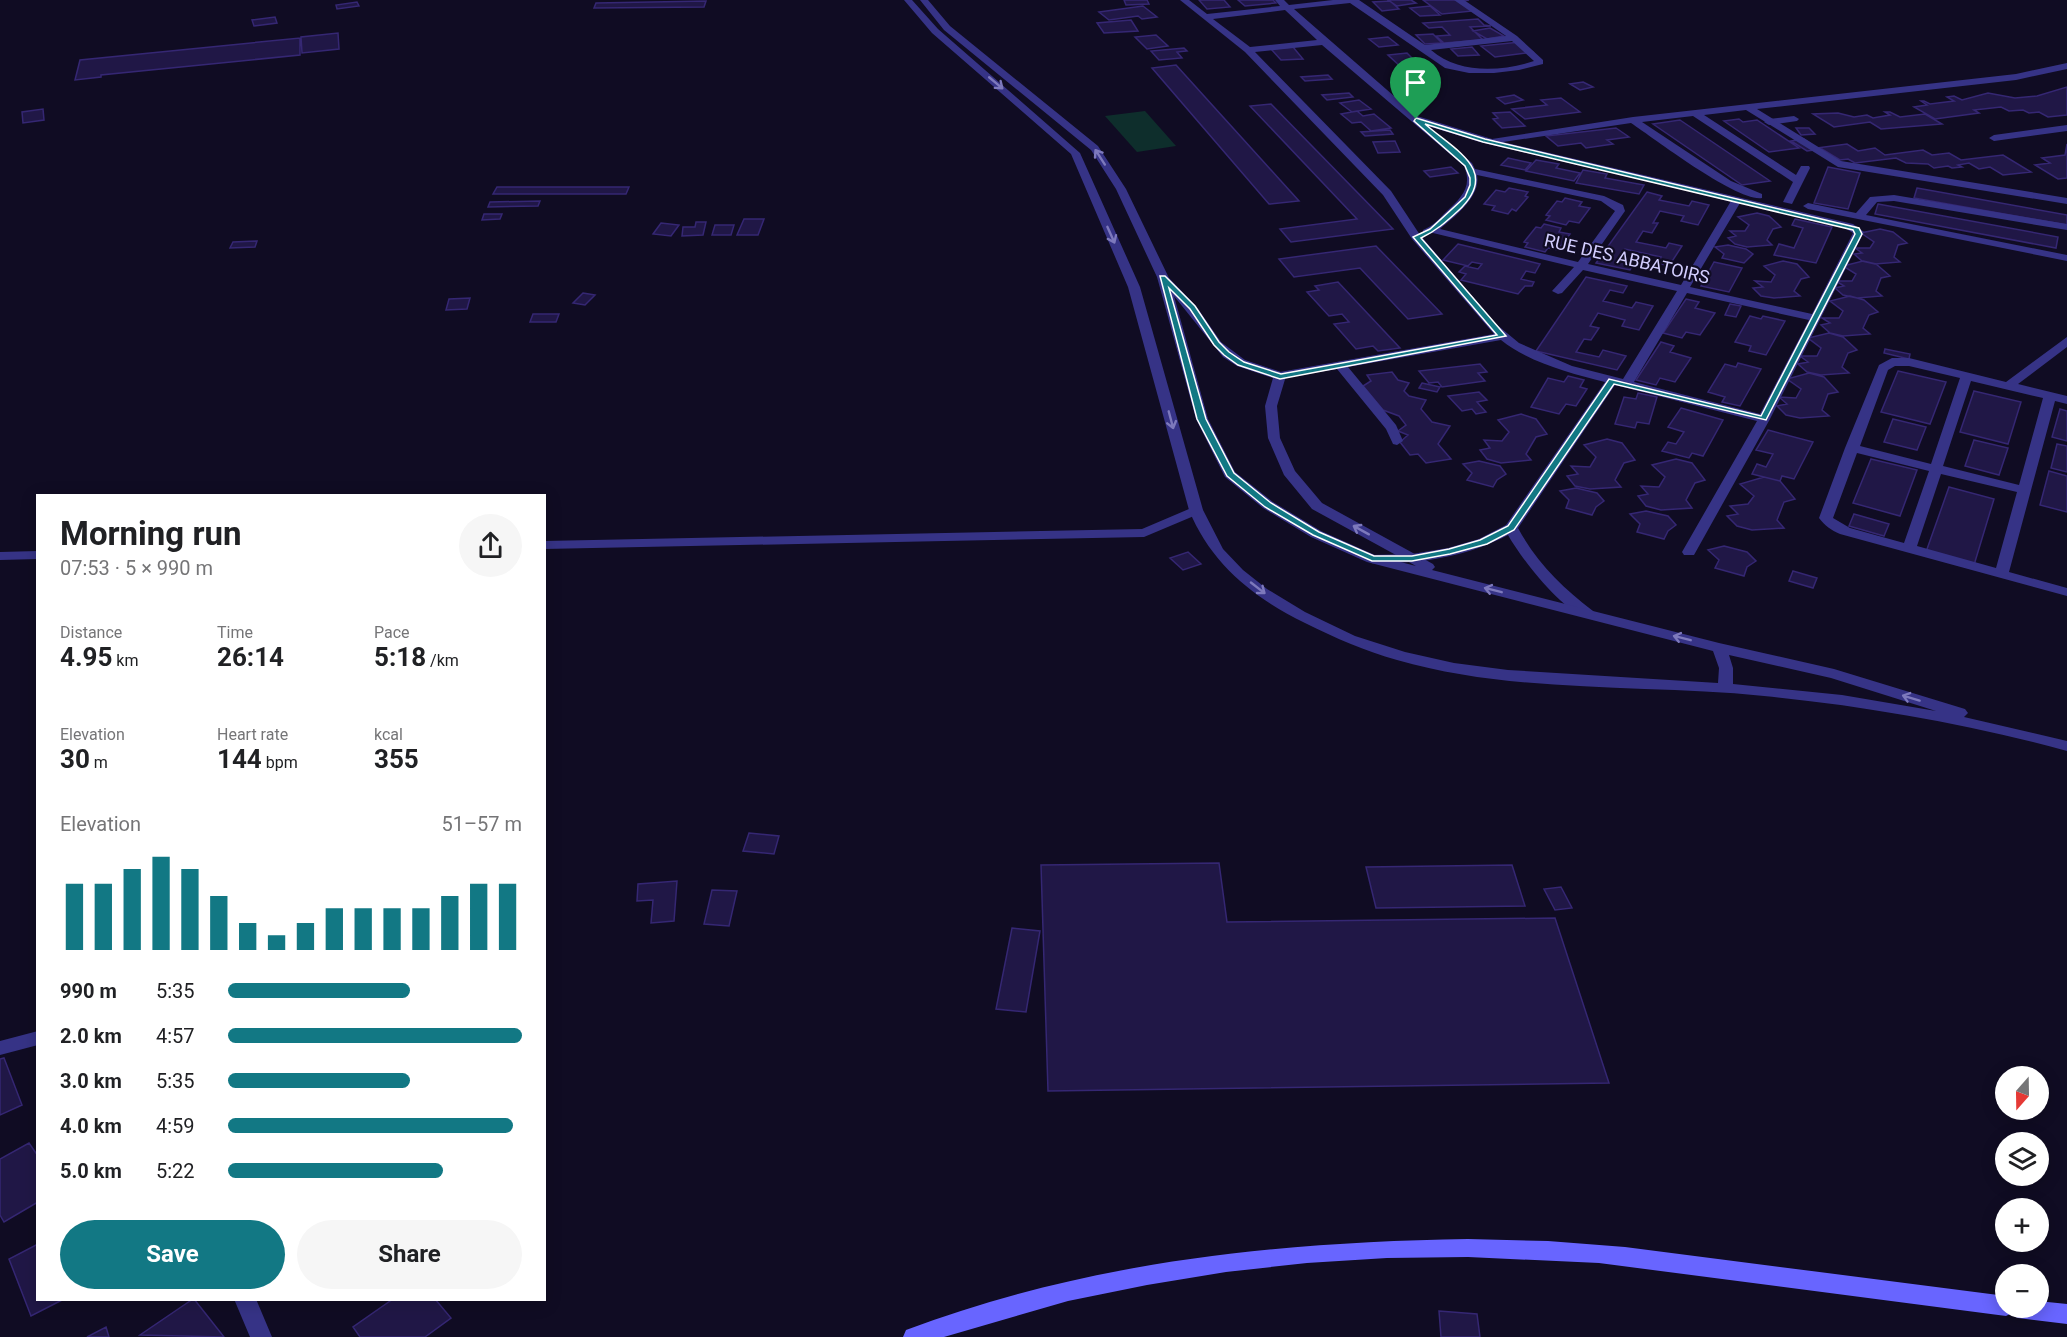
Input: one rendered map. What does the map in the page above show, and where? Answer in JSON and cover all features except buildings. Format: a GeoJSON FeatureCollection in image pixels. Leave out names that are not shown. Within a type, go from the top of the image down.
{"type":"FeatureCollection","features":[{"type":"Feature","properties":{"kind":"main road"},"geometry":{"type":"LineString","coordinates":[[914,1337],[1023,1304],[1110,1283],[1241,1262],[1372,1249],[1483,1248],[1629,1256],[1995,1305]]}},
{"type":"Feature","properties":{"kind":"main road"},"geometry":{"type":"LineString","coordinates":[[2049,1312],[2067,1314]]}},
{"type":"Feature","properties":{"kind":"street"},"geometry":{"type":"LineString","coordinates":[[908,0],[935,31],[1076,153],[1134,287],[1196,510],[1210,541],[1236,571],[1273,600],[1326,630],[1390,654],[1470,672],[1555,680],[1725,688],[1883,706],[2048,740]]}},
{"type":"Feature","properties":{"kind":"street"},"geometry":{"type":"LineString","coordinates":[[924,0],[947,28],[1095,148],[1121,189],[1162,277],[1202,419],[1230,474],[1268,505],[1316,534],[1372,559],[1719,648],[1833,674],[2067,746]]}},
{"type":"Feature","properties":{"kind":"street"},"geometry":{"type":"LineString","coordinates":[[1184,0],[1248,50],[1387,193],[1416,237],[1502,336],[1548,362],[1626,385],[1764,419]]}},
{"type":"Feature","properties":{"kind":"street"},"geometry":{"type":"LineString","coordinates":[[1279,0],[1324,42],[1463,160],[1471,171],[1474,185],[1468,198],[1432,230],[1416,237]]}},
{"type":"Feature","properties":{"kind":"street"},"geometry":{"type":"LineString","coordinates":[[1204,17],[1352,0],[1424,48],[1445,65],[1463,71],[1531,65],[1540,62],[1514,38],[1458,0]]}},
{"type":"Feature","properties":{"kind":"street"},"geometry":{"type":"LineString","coordinates":[[1424,48],[1514,38]]}},
{"type":"Feature","properties":{"kind":"street"},"geometry":{"type":"LineString","coordinates":[[1248,50],[1324,42]]}},
{"type":"Feature","properties":{"kind":"street"},"geometry":{"type":"LineString","coordinates":[[1483,140],[1633,120],[2016,77],[2067,66]]}},
{"type":"Feature","properties":{"kind":"street"},"geometry":{"type":"LineString","coordinates":[[1747,107],[1838,164],[2067,201]]}},
{"type":"Feature","properties":{"kind":"street"},"geometry":{"type":"LineString","coordinates":[[1695,113],[1798,181]]}},
{"type":"Feature","properties":{"kind":"street"},"geometry":{"type":"LineString","coordinates":[[1416,119],[1483,140],[1849,226],[1859,232],[1764,419],[1689,552]]}},
{"type":"Feature","properties":{"kind":"street"},"geometry":{"type":"LineString","coordinates":[[1769,122],[1794,119]]}},
{"type":"Feature","properties":{"kind":"street"},"geometry":{"type":"LineString","coordinates":[[1633,120],[1733,187],[1758,196],[2067,258]]}},
{"type":"Feature","properties":{"kind":"street"},"geometry":{"type":"LineString","coordinates":[[1994,138],[2067,128]]}},
{"type":"Feature","properties":{"kind":"street"},"geometry":{"type":"LineString","coordinates":[[1445,144],[1457,133]]}},
{"type":"Feature","properties":{"kind":"street"},"geometry":{"type":"LineString","coordinates":[[1788,202],[1805,168]]}},
{"type":"Feature","properties":{"kind":"street"},"geometry":{"type":"LineString","coordinates":[[1471,171],[1605,199],[1616,204],[1620,210],[1581,266],[1558,291]]}},
{"type":"Feature","properties":{"kind":"street"},"geometry":{"type":"LineString","coordinates":[[1859,216],[1874,199],[1894,198],[2067,227]]}},
{"type":"Feature","properties":{"kind":"street"},"geometry":{"type":"LineString","coordinates":[[1626,385],[1737,200]]}},
{"type":"Feature","properties":{"kind":"street","name":"RUE DES ABBATOIRS"},"geometry":{"type":"LineString","coordinates":[[1432,230],[1581,266],[1816,318]]}},
{"type":"Feature","properties":{"kind":"street"},"geometry":{"type":"LineString","coordinates":[[1162,277],[1192,308],[1217,344],[1227,354],[1241,363],[1280,376],[1502,336]]}},
{"type":"Feature","properties":{"kind":"street"},"geometry":{"type":"LineString","coordinates":[[2008,386],[2067,341]]}},
{"type":"Feature","properties":{"kind":"street"},"geometry":{"type":"LineString","coordinates":[[2067,400],[1910,362],[1886,364],[1882,368],[1826,515],[1828,522],[1838,528],[2067,592]]}},
{"type":"Feature","properties":{"kind":"street"},"geometry":{"type":"LineString","coordinates":[[1341,366],[1392,428],[1397,441]]}},
{"type":"Feature","properties":{"kind":"street"},"geometry":{"type":"LineString","coordinates":[[1280,376],[1272,406],[1274,438],[1289,472],[1317,506],[1446,578]]}},
{"type":"Feature","properties":{"kind":"street"},"geometry":{"type":"LineString","coordinates":[[1909,549],[1966,376]]}},
{"type":"Feature","properties":{"kind":"street"},"geometry":{"type":"LineString","coordinates":[[1372,559],[1412,558],[1450,552],[1484,542],[1511,528],[1612,381]]}},
{"type":"Feature","properties":{"kind":"street"},"geometry":{"type":"LineString","coordinates":[[2001,574],[2050,396]]}},
{"type":"Feature","properties":{"kind":"street"},"geometry":{"type":"LineString","coordinates":[[1851,448],[2024,490]]}},
{"type":"Feature","properties":{"kind":"street"},"geometry":{"type":"LineString","coordinates":[[546,545],[1144,533],[1196,510]]}},
{"type":"Feature","properties":{"kind":"street"},"geometry":{"type":"LineString","coordinates":[[1511,528],[1526,557],[1552,586],[1588,614]]}},
{"type":"Feature","properties":{"kind":"street"},"geometry":{"type":"LineString","coordinates":[[0,556],[36,555]]}},
{"type":"Feature","properties":{"kind":"street"},"geometry":{"type":"LineString","coordinates":[[1719,648],[1726,668],[1725,688]]}},
{"type":"Feature","properties":{"kind":"street"},"geometry":{"type":"LineString","coordinates":[[0,1048],[36,1039]]}},
{"type":"Feature","properties":{"kind":"street"},"geometry":{"type":"LineString","coordinates":[[246,1301],[261,1337]]}},
{"type":"Feature","properties":{"kind":"green space"},"geometry":{"type":"Polygon","coordinates":[[[1145,111],[1176,146],[1137,152],[1105,116],[1145,111]]]}},
{"type":"Feature","properties":{"kind":"route"},"geometry":{"type":"LineString","coordinates":[[1416,119],[1483,140],[1856,229],[1859,232],[1764,419],[1612,381],[1511,528],[1484,542],[1450,552],[1412,558],[1372,559],[1316,534],[1268,505],[1230,474],[1202,419],[1162,277],[1192,308],[1217,344],[1227,354],[1259,371],[1280,376],[1502,336],[1416,237],[1432,230],[1468,198],[1472,192],[1474,178],[1468,165],[1416,119]]}}]}
